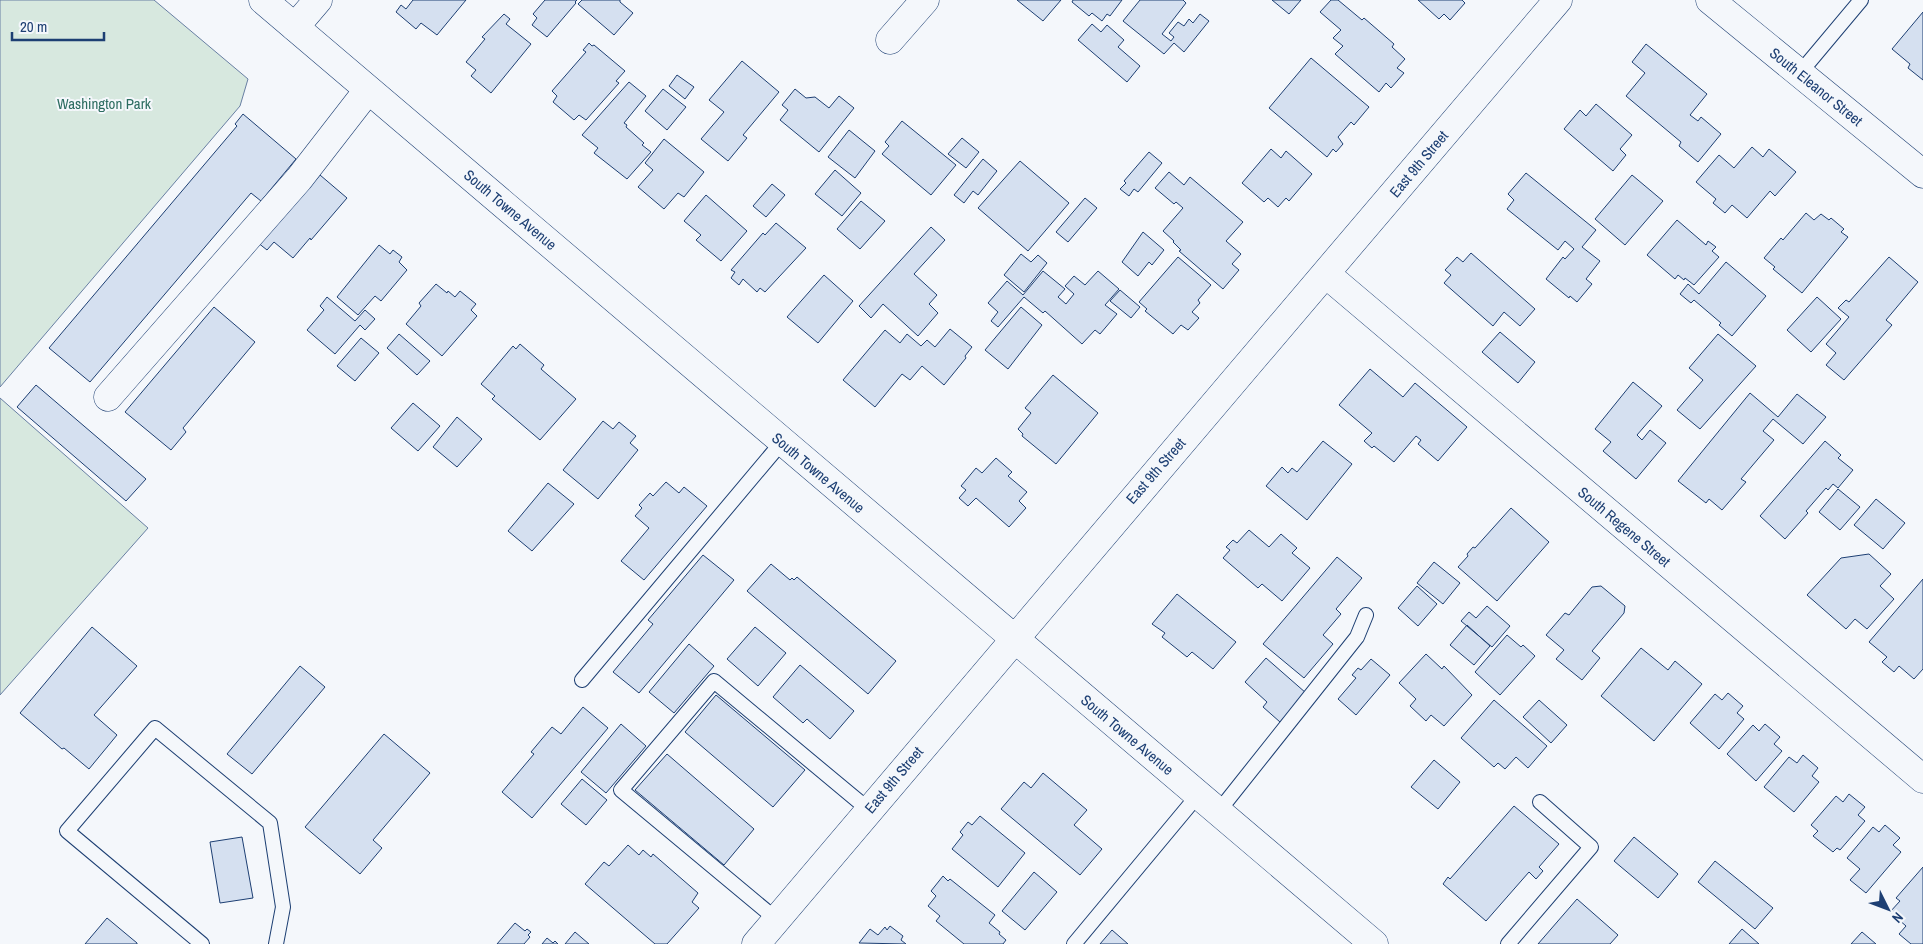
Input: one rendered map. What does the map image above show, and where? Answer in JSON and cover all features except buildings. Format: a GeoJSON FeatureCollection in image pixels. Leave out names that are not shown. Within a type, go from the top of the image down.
{"type":"FeatureCollection","features":[{"type":"Feature","properties":{"kind":"street","name":"South Towne Avenue"},"geometry":{"type":"LineString","coordinates":[[263,0],[1372,943]]}},
{"type":"Feature","properties":{"kind":"street"},"geometry":{"type":"LineString","coordinates":[[295,27],[318,0]]}},
{"type":"Feature","properties":{"kind":"street"},"geometry":{"type":"LineString","coordinates":[[890,40],[925,0]]}},
{"type":"Feature","properties":{"kind":"street","name":"East 9th Street"},"geometry":{"type":"LineString","coordinates":[[756,944],[1013,639],[1558,0]]}},
{"type":"Feature","properties":{"kind":"street","name":"South Eleanor Street"},"geometry":{"type":"LineString","coordinates":[[1710,0],[1923,174]]}},
{"type":"Feature","properties":{"kind":"street"},"geometry":{"type":"LineString","coordinates":[[108,396],[299,178],[368,90]]}},
{"type":"Feature","properties":{"kind":"street","name":"South Regene Street"},"geometry":{"type":"LineString","coordinates":[[1326,274],[1923,779]]}},
{"type":"Feature","properties":{"kind":"lane"},"geometry":{"type":"LineString","coordinates":[[1799,74],[1861,0]]}},
{"type":"Feature","properties":{"kind":"lane"},"geometry":{"type":"LineString","coordinates":[[582,680],[782,442]]}},
{"type":"Feature","properties":{"kind":"lane"},"geometry":{"type":"LineString","coordinates":[[1074,944],[1208,803],[1357,637],[1366,615]]}},
{"type":"Feature","properties":{"kind":"lane"},"geometry":{"type":"LineString","coordinates":[[777,920],[621,790],[714,681],[869,810]]}},
{"type":"Feature","properties":{"kind":"lane"},"geometry":{"type":"LineString","coordinates":[[202,944],[68,831],[156,728],[270,823],[283,907],[275,944]]}},
{"type":"Feature","properties":{"kind":"lane"},"geometry":{"type":"LineString","coordinates":[[1508,944],[1591,847],[1540,802]]}},
{"type":"Feature","properties":{"kind":"green space","name":"Washington Park"},"geometry":{"type":"Polygon","coordinates":[[[0,0],[154,0],[248,79],[240,106],[0,387],[0,0]]]}},
{"type":"Feature","properties":{"kind":"green space"},"geometry":{"type":"Polygon","coordinates":[[[0,398],[148,528],[0,695],[0,398]]]}}]}
